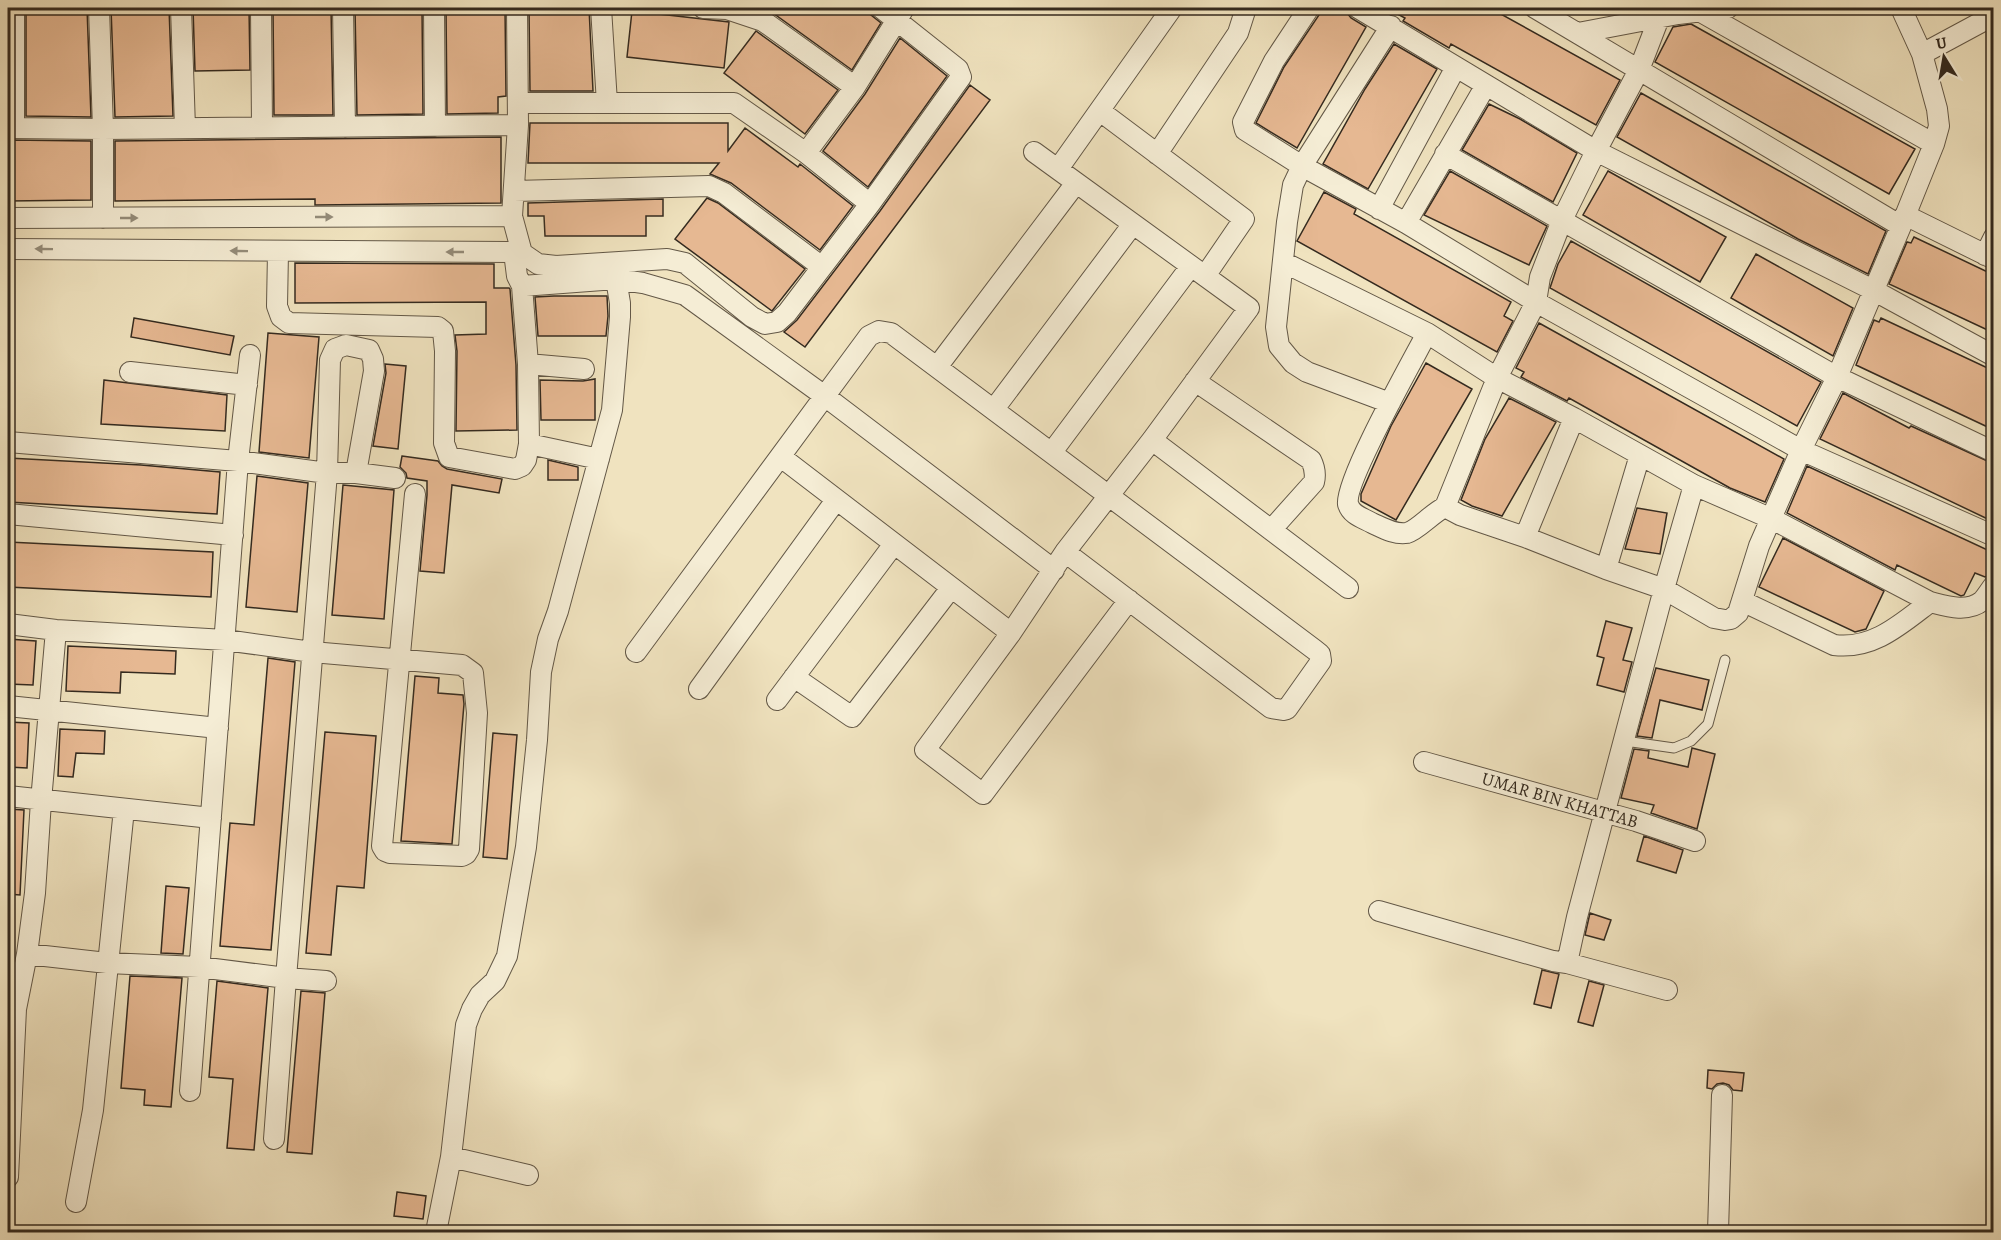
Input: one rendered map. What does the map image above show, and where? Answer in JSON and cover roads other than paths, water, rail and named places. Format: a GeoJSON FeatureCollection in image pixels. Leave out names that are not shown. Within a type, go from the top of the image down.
{"type":"FeatureCollection","features":[{"type":"Feature","properties":{"kind":"street"},"geometry":{"type":"LineString","coordinates":[[14,8],[11,128],[518,125]]}},
{"type":"Feature","properties":{"kind":"street"},"geometry":{"type":"LineString","coordinates":[[99,8],[103,218]]}},
{"type":"Feature","properties":{"kind":"street"},"geometry":{"type":"LineString","coordinates":[[182,8],[185,128]]}},
{"type":"Feature","properties":{"kind":"street"},"geometry":{"type":"LineString","coordinates":[[261,8],[262,127]]}},
{"type":"Feature","properties":{"kind":"street"},"geometry":{"type":"LineString","coordinates":[[344,8],[345,127]]}},
{"type":"Feature","properties":{"kind":"street"},"geometry":{"type":"LineString","coordinates":[[434,8],[435,126]]}},
{"type":"Feature","properties":{"kind":"street"},"geometry":{"type":"LineString","coordinates":[[278,252],[277,306],[281,317],[289,323],[438,327],[443,331],[445,351],[444,444],[449,458],[515,469],[522,466],[526,460],[529,444],[528,364],[522,286],[517,276],[518,253],[512,216],[518,125],[517,8]]}},
{"type":"Feature","properties":{"kind":"street"},"geometry":{"type":"LineString","coordinates":[[602,8],[607,103]]}},
{"type":"Feature","properties":{"kind":"street"},"geometry":{"type":"LineString","coordinates":[[703,8],[727,9],[763,21],[855,87]]}},
{"type":"Feature","properties":{"kind":"street"},"geometry":{"type":"LineString","coordinates":[[8,249],[518,253],[538,264],[556,266],[667,259],[685,263],[752,317],[765,324],[777,322],[787,313],[870,204],[961,76],[958,69],[901,13],[881,8]]}},
{"type":"Feature","properties":{"kind":"street"},"geometry":{"type":"LineString","coordinates":[[1058,169],[1172,8]]}},
{"type":"Feature","properties":{"kind":"street"},"geometry":{"type":"LineString","coordinates":[[1157,154],[1238,33],[1246,8]]}},
{"type":"Feature","properties":{"kind":"street"},"geometry":{"type":"LineString","coordinates":[[1309,8],[1274,61],[1243,122],[1245,130],[1302,166],[1406,223],[1536,302],[1801,450],[1994,536]]}},
{"type":"Feature","properties":{"kind":"street"},"geometry":{"type":"LineString","coordinates":[[1358,8],[1596,151],[1873,290],[1994,356]]}},
{"type":"Feature","properties":{"kind":"street"},"geometry":{"type":"LineString","coordinates":[[1535,8],[1639,70],[1903,220],[1990,250]]}},
{"type":"Feature","properties":{"kind":"street"},"geometry":{"type":"LineString","coordinates":[[1578,33],[1728,8]]}},
{"type":"Feature","properties":{"kind":"street"},"geometry":{"type":"LineString","coordinates":[[1445,507],[1460,515],[1664,589],[1714,618],[1731,619],[1738,613],[1759,546],[1801,450],[1837,377],[1934,144],[1939,126],[1937,109],[1922,54],[1901,8]]}},
{"type":"Feature","properties":{"kind":"street"},"geometry":{"type":"LineString","coordinates":[[1701,12],[1934,144]]}},
{"type":"Feature","properties":{"kind":"street"},"geometry":{"type":"LineString","coordinates":[[806,153],[855,87],[901,13]]}},
{"type":"Feature","properties":{"kind":"street"},"geometry":{"type":"LineString","coordinates":[[1922,54],[1991,17]]}},
{"type":"Feature","properties":{"kind":"street"},"geometry":{"type":"LineString","coordinates":[[1427,333],[1390,403],[1350,487],[1348,497],[1350,510],[1399,533],[1415,530],[1434,512],[1445,507],[1497,378],[1536,302],[1540,277],[1562,220],[1639,70],[1659,18]]}},
{"type":"Feature","properties":{"kind":"street"},"geometry":{"type":"LineString","coordinates":[[1390,403],[1307,372],[1284,354],[1278,346],[1276,337],[1292,194],[1302,166],[1391,26]]}},
{"type":"Feature","properties":{"kind":"street"},"geometry":{"type":"LineString","coordinates":[[1379,209],[1456,67]]}},
{"type":"Feature","properties":{"kind":"street"},"geometry":{"type":"LineString","coordinates":[[1406,223],[1486,85]]}},
{"type":"Feature","properties":{"kind":"street"},"geometry":{"type":"LineString","coordinates":[[518,103],[734,103],[806,153],[870,204]]}},
{"type":"Feature","properties":{"kind":"street"},"geometry":{"type":"LineString","coordinates":[[1052,452],[1198,271],[1244,219],[1100,111]]}},
{"type":"Feature","properties":{"kind":"street"},"geometry":{"type":"LineString","coordinates":[[1034,152],[1249,309],[1065,552],[1011,633],[925,750],[983,794],[1129,600]]}},
{"type":"Feature","properties":{"kind":"street"},"geometry":{"type":"LineString","coordinates":[[1445,154],[1837,377],[1994,452]]}},
{"type":"Feature","properties":{"kind":"street"},"geometry":{"type":"LineString","coordinates":[[937,367],[1076,183]]}},
{"type":"Feature","properties":{"kind":"street"},"geometry":{"type":"LineString","coordinates":[[514,191],[709,186],[724,193],[822,267]]}},
{"type":"Feature","properties":{"kind":"street"},"geometry":{"type":"LineString","coordinates":[[8,218],[512,216]]}},
{"type":"Feature","properties":{"kind":"street"},"geometry":{"type":"LineString","coordinates":[[994,410],[1133,224]]}},
{"type":"Feature","properties":{"kind":"street"},"geometry":{"type":"LineString","coordinates":[[1283,262],[1427,333],[1497,378],[1574,418],[1694,486],[1772,519],[1930,602],[1952,607],[1973,606],[1982,601],[1994,585]]}},
{"type":"Feature","properties":{"kind":"street"},"geometry":{"type":"LineString","coordinates":[[522,286],[616,279],[643,283],[685,296],[826,397],[1054,570]]}},
{"type":"Feature","properties":{"kind":"street"},"geometry":{"type":"LineString","coordinates":[[436,1233],[451,1157],[466,1025],[480,995],[495,981],[507,956],[526,846],[537,740],[541,672],[548,639],[558,611],[612,410],[620,317],[616,279]]}},
{"type":"Feature","properties":{"kind":"street"},"geometry":{"type":"LineString","coordinates":[[636,652],[869,336],[879,331],[891,333],[1110,495],[1315,650],[1320,654],[1321,661],[1287,709],[1271,708],[1065,552]]}},
{"type":"Feature","properties":{"kind":"street"},"geometry":{"type":"LineString","coordinates":[[274,1139],[327,473],[330,360],[335,349],[346,345],[369,350],[373,359],[374,371],[356,472]]}},
{"type":"Feature","properties":{"kind":"street"},"geometry":{"type":"LineString","coordinates":[[190,1091],[238,461],[250,355]]}},
{"type":"Feature","properties":{"kind":"street"},"geometry":{"type":"LineString","coordinates":[[528,364],[584,369]]}},
{"type":"Feature","properties":{"kind":"street"},"geometry":{"type":"LineString","coordinates":[[130,372],[247,385]]}},
{"type":"Feature","properties":{"kind":"street"},"geometry":{"type":"LineString","coordinates":[[1195,381],[1311,460],[1316,474],[1314,482],[1271,530]]}},
{"type":"Feature","properties":{"kind":"street"},"geometry":{"type":"LineString","coordinates":[[1525,537],[1574,418]]}},
{"type":"Feature","properties":{"kind":"street"},"geometry":{"type":"LineString","coordinates":[[1152,440],[1348,588]]}},
{"type":"Feature","properties":{"kind":"street"},"geometry":{"type":"LineString","coordinates":[[8,442],[238,461],[327,473],[356,472],[395,478]]}},
{"type":"Feature","properties":{"kind":"street"},"geometry":{"type":"LineString","coordinates":[[529,444],[598,459]]}},
{"type":"Feature","properties":{"kind":"street"},"geometry":{"type":"LineString","coordinates":[[1606,569],[1640,455]]}},
{"type":"Feature","properties":{"kind":"street"},"geometry":{"type":"LineString","coordinates":[[781,457],[1011,633]]}},
{"type":"Feature","properties":{"kind":"street"},"geometry":{"type":"LineString","coordinates":[[1567,963],[1577,916],[1664,589],[1694,486]]}},
{"type":"Feature","properties":{"kind":"street"},"geometry":{"type":"LineString","coordinates":[[8,624],[56,630],[225,640],[312,652],[398,661],[462,665],[473,673],[477,701],[469,849],[462,856],[390,853],[382,846],[398,661],[415,494]]}},
{"type":"Feature","properties":{"kind":"street"},"geometry":{"type":"LineString","coordinates":[[699,689],[836,500]]}},
{"type":"Feature","properties":{"kind":"street"},"geometry":{"type":"LineString","coordinates":[[8,514],[232,535]]}},
{"type":"Feature","properties":{"kind":"street"},"geometry":{"type":"LineString","coordinates":[[777,700],[894,544]]}},
{"type":"Feature","properties":{"kind":"street"},"geometry":{"type":"LineString","coordinates":[[794,677],[852,717],[951,588]]}},
{"type":"Feature","properties":{"kind":"street"},"geometry":{"type":"LineString","coordinates":[[1742,601],[1834,645],[1848,646],[1861,645],[1875,640],[1930,602]]}},
{"type":"Feature","properties":{"kind":"street"},"geometry":{"type":"LineString","coordinates":[[8,1177],[12,1010],[27,954],[36,893],[41,801],[56,630]]}},
{"type":"Feature","properties":{"kind":"street"},"geometry":{"type":"LineString","coordinates":[[8,706],[218,728]]}},
{"type":"Feature","properties":{"kind":"street","name":"UMAR BIN KHATTAB"},"geometry":{"type":"LineString","coordinates":[[1424,762],[1695,841]]}},
{"type":"Feature","properties":{"kind":"street"},"geometry":{"type":"LineString","coordinates":[[8,796],[211,818]]}},
{"type":"Feature","properties":{"kind":"street"},"geometry":{"type":"LineString","coordinates":[[75,1202],[93,1110],[124,809]]}},
{"type":"Feature","properties":{"kind":"street"},"geometry":{"type":"LineString","coordinates":[[1379,910],[1553,961],[1667,990]]}},
{"type":"Feature","properties":{"kind":"street"},"geometry":{"type":"LineString","coordinates":[[27,954],[107,963],[200,967],[326,981]]}},
{"type":"Feature","properties":{"kind":"street"},"geometry":{"type":"LineString","coordinates":[[1718,1233],[1722,1095]]}},
{"type":"Feature","properties":{"kind":"street"},"geometry":{"type":"LineString","coordinates":[[451,1157],[528,1175]]}},
{"type":"Feature","properties":{"kind":"lane"},"geometry":{"type":"LineString","coordinates":[[1624,741],[1674,748],[1691,741],[1708,724],[1725,660]]}}]}
